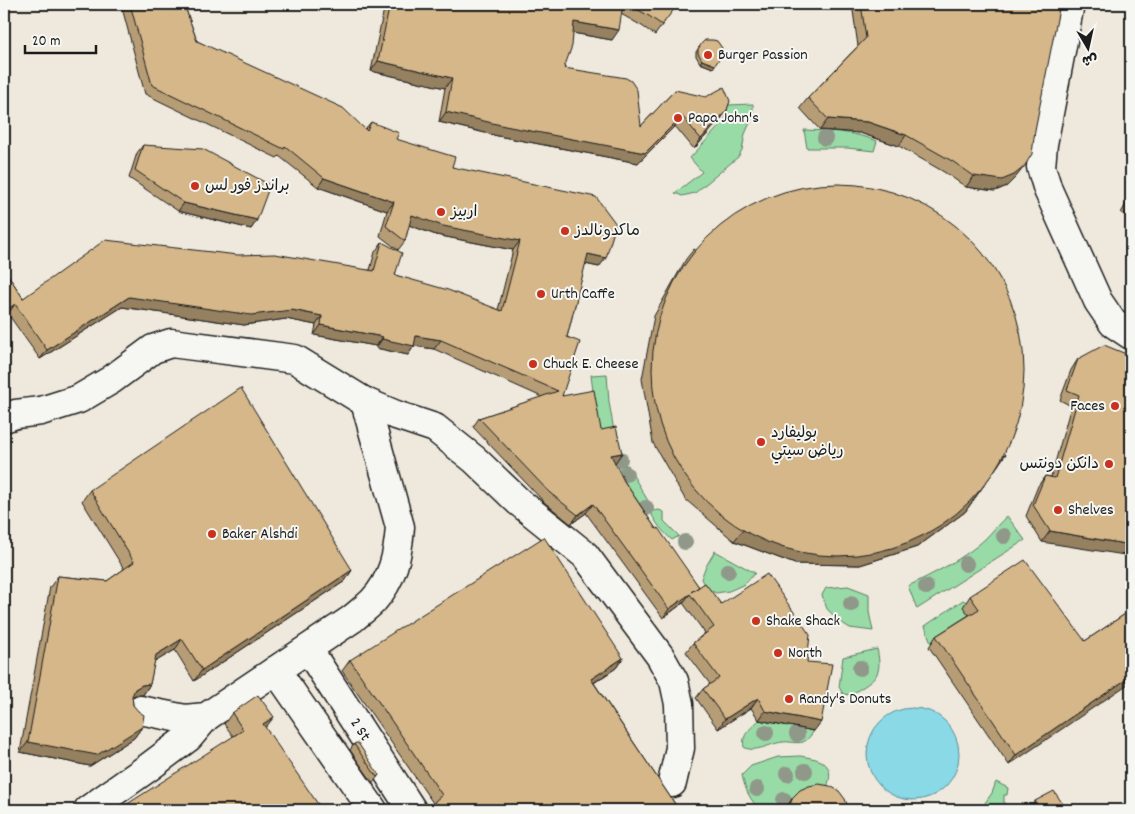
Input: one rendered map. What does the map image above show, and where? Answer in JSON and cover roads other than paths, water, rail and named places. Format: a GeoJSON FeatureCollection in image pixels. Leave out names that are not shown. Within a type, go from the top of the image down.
{"type":"FeatureCollection","features":[{"type":"Feature","properties":{"kind":"street"},"geometry":{"type":"LineString","coordinates":[[1070,4],[1043,144],[1041,167],[1048,190],[1098,301],[1113,323],[1131,336]]}},
{"type":"Feature","properties":{"kind":"street"},"geometry":{"type":"LineString","coordinates":[[4,418],[79,399],[111,380],[153,349],[171,343],[295,359],[365,402],[435,428],[475,460],[519,502],[585,555],[660,656],[674,681],[679,704],[680,748],[672,783]]}},
{"type":"Feature","properties":{"kind":"street"},"geometry":{"type":"LineString","coordinates":[[88,810],[189,737],[206,717],[352,619],[373,601],[385,585],[394,567],[399,547],[400,527],[365,402]]}},
{"type":"Feature","properties":{"kind":"street","name":"2 St"},"geometry":{"type":"LineString","coordinates":[[308,649],[412,810]]}},
{"type":"Feature","properties":{"kind":"street"},"geometry":{"type":"LineString","coordinates":[[276,670],[373,810]]}},
{"type":"Feature","properties":{"kind":"street"},"geometry":{"type":"LineString","coordinates":[[140,710],[185,718],[206,717]]}},
{"type":"Feature","properties":{"kind":"water"},"geometry":{"type":"Polygon","coordinates":[[[913,708],[922,709],[939,716],[951,728],[958,745],[958,763],[951,780],[939,792],[922,799],[913,800],[904,799],[887,792],[875,780],[868,763],[867,754],[868,745],[875,728],[887,716],[904,709],[913,708]]]}},
{"type":"Feature","properties":{"kind":"place","name":"Burger Passion"},"geometry":{"type":"Point","coordinates":[708,55]}},
{"type":"Feature","properties":{"kind":"place","name":"Papa John's"},"geometry":{"type":"Point","coordinates":[678,118]}},
{"type":"Feature","properties":{"kind":"place","name":"براندز فور لس"},"geometry":{"type":"Point","coordinates":[195,186]}},
{"type":"Feature","properties":{"kind":"place","name":"اربيز"},"geometry":{"type":"Point","coordinates":[441,212]}},
{"type":"Feature","properties":{"kind":"place","name":"ماكدونالدز"},"geometry":{"type":"Point","coordinates":[565,231]}},
{"type":"Feature","properties":{"kind":"place","name":"Urth Caffe"},"geometry":{"type":"Point","coordinates":[541,294]}},
{"type":"Feature","properties":{"kind":"place","name":"Chuck E. Cheese"},"geometry":{"type":"Point","coordinates":[533,364]}},
{"type":"Feature","properties":{"kind":"place","name":"Faces"},"geometry":{"type":"Point","coordinates":[1115,406]}},
{"type":"Feature","properties":{"kind":"place","name":"بوليفارد رياض سيتي"},"geometry":{"type":"Point","coordinates":[761,442]}},
{"type":"Feature","properties":{"kind":"place","name":"دانكن دونتس"},"geometry":{"type":"Point","coordinates":[1109,464]}},
{"type":"Feature","properties":{"kind":"place","name":"Shelves"},"geometry":{"type":"Point","coordinates":[1058,510]}},
{"type":"Feature","properties":{"kind":"place","name":"Baker Alshdi"},"geometry":{"type":"Point","coordinates":[212,534]}},
{"type":"Feature","properties":{"kind":"place","name":"Shake Shack"},"geometry":{"type":"Point","coordinates":[756,621]}},
{"type":"Feature","properties":{"kind":"place","name":"North"},"geometry":{"type":"Point","coordinates":[778,653]}},
{"type":"Feature","properties":{"kind":"place","name":"Randy's Donuts"},"geometry":{"type":"Point","coordinates":[789,699]}}]}
